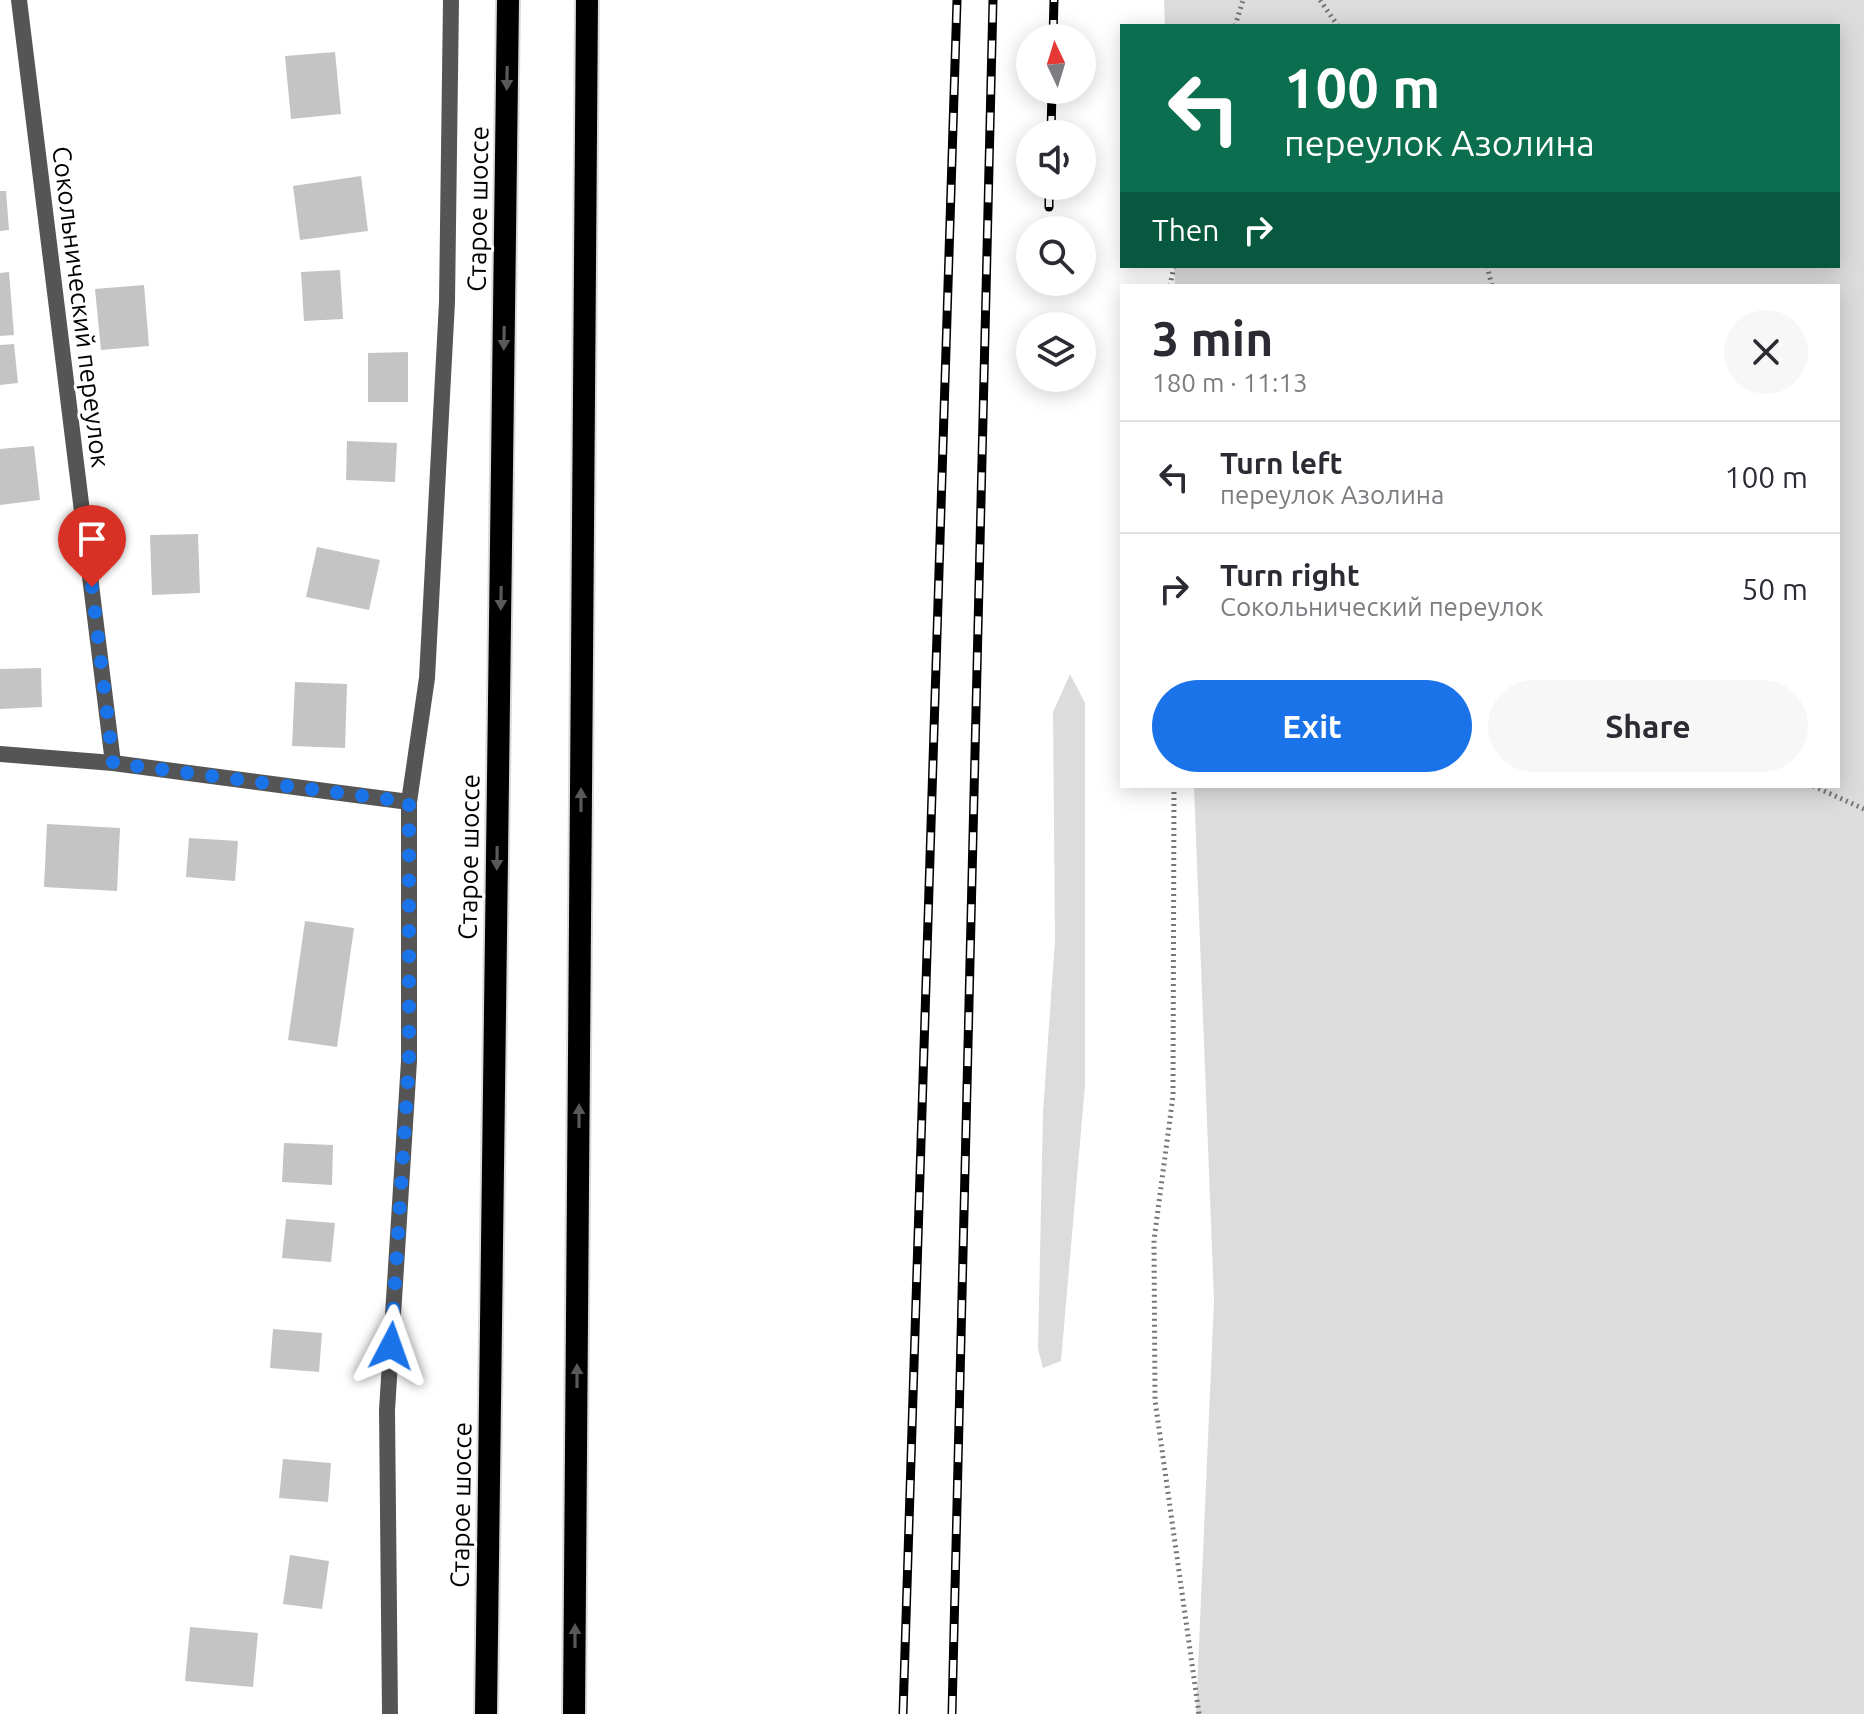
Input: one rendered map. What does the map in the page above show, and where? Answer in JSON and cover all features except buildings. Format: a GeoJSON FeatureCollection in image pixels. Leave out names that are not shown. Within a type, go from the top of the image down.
{"type":"FeatureCollection","features":[{"type":"Feature","properties":{"kind":"highway","name":"Старое шоссе"},"geometry":{"type":"LineString","coordinates":[[486,1714],[508,0]]}},
{"type":"Feature","properties":{"kind":"highway"},"geometry":{"type":"LineString","coordinates":[[574,1714],[587,0]]}},
{"type":"Feature","properties":{"kind":"street","name":"Сокольнический переулок"},"geometry":{"type":"LineString","coordinates":[[19,0],[113,763]]}},
{"type":"Feature","properties":{"kind":"street"},"geometry":{"type":"LineString","coordinates":[[390,1714],[387,1410],[409,1061],[409,802],[427,678],[447,302],[451,0]]}},
{"type":"Feature","properties":{"kind":"street"},"geometry":{"type":"LineString","coordinates":[[0,754],[113,763],[409,802]]}},
{"type":"Feature","properties":{"kind":"path"},"geometry":{"type":"LineString","coordinates":[[1236,24],[1243,0]]}},
{"type":"Feature","properties":{"kind":"path"},"geometry":{"type":"LineString","coordinates":[[1320,0],[1337,24]]}},
{"type":"Feature","properties":{"kind":"path"},"geometry":{"type":"LineString","coordinates":[[1174,788],[1173,1096],[1154,1240],[1155,1400],[1199,1714]]}},
{"type":"Feature","properties":{"kind":"path"},"geometry":{"type":"LineString","coordinates":[[1817,788],[1864,809]]}},
{"type":"Feature","properties":{"kind":"shaded area"},"geometry":{"type":"Polygon","coordinates":[[[1164,0],[1864,0],[1864,1714],[1196,1714],[1214,1301],[1194,788],[1840,788],[1840,284],[1175,284],[1174,268],[1840,268],[1840,24],[1165,24],[1164,0]]]}},
{"type":"Feature","properties":{"kind":"shaded area"},"geometry":{"type":"Polygon","coordinates":[[[1070,674],[1085,703],[1085,1085],[1061,1361],[1043,1368],[1038,1349],[1043,1112],[1055,940],[1053,712],[1070,674]]]}},
{"type":"Feature","properties":{"kind":"railway"},"geometry":{"type":"LineString","coordinates":[[903,1714],[957,0]]}},
{"type":"Feature","properties":{"kind":"railway"},"geometry":{"type":"LineString","coordinates":[[952,1714],[993,0]]}},
{"type":"Feature","properties":{"kind":"railway"},"geometry":{"type":"LineString","coordinates":[[1053,24],[1054,0]]}},
{"type":"Feature","properties":{"kind":"railway"},"geometry":{"type":"LineString","coordinates":[[1051,120],[1052,104]]}},
{"type":"Feature","properties":{"kind":"railway"},"geometry":{"type":"LineString","coordinates":[[1049,200],[1049,207]]}},
{"type":"Feature","properties":{"kind":"route"},"geometry":{"type":"LineString","coordinates":[[92,587],[113,763],[409,802],[409,1061],[391,1346]]}}]}
